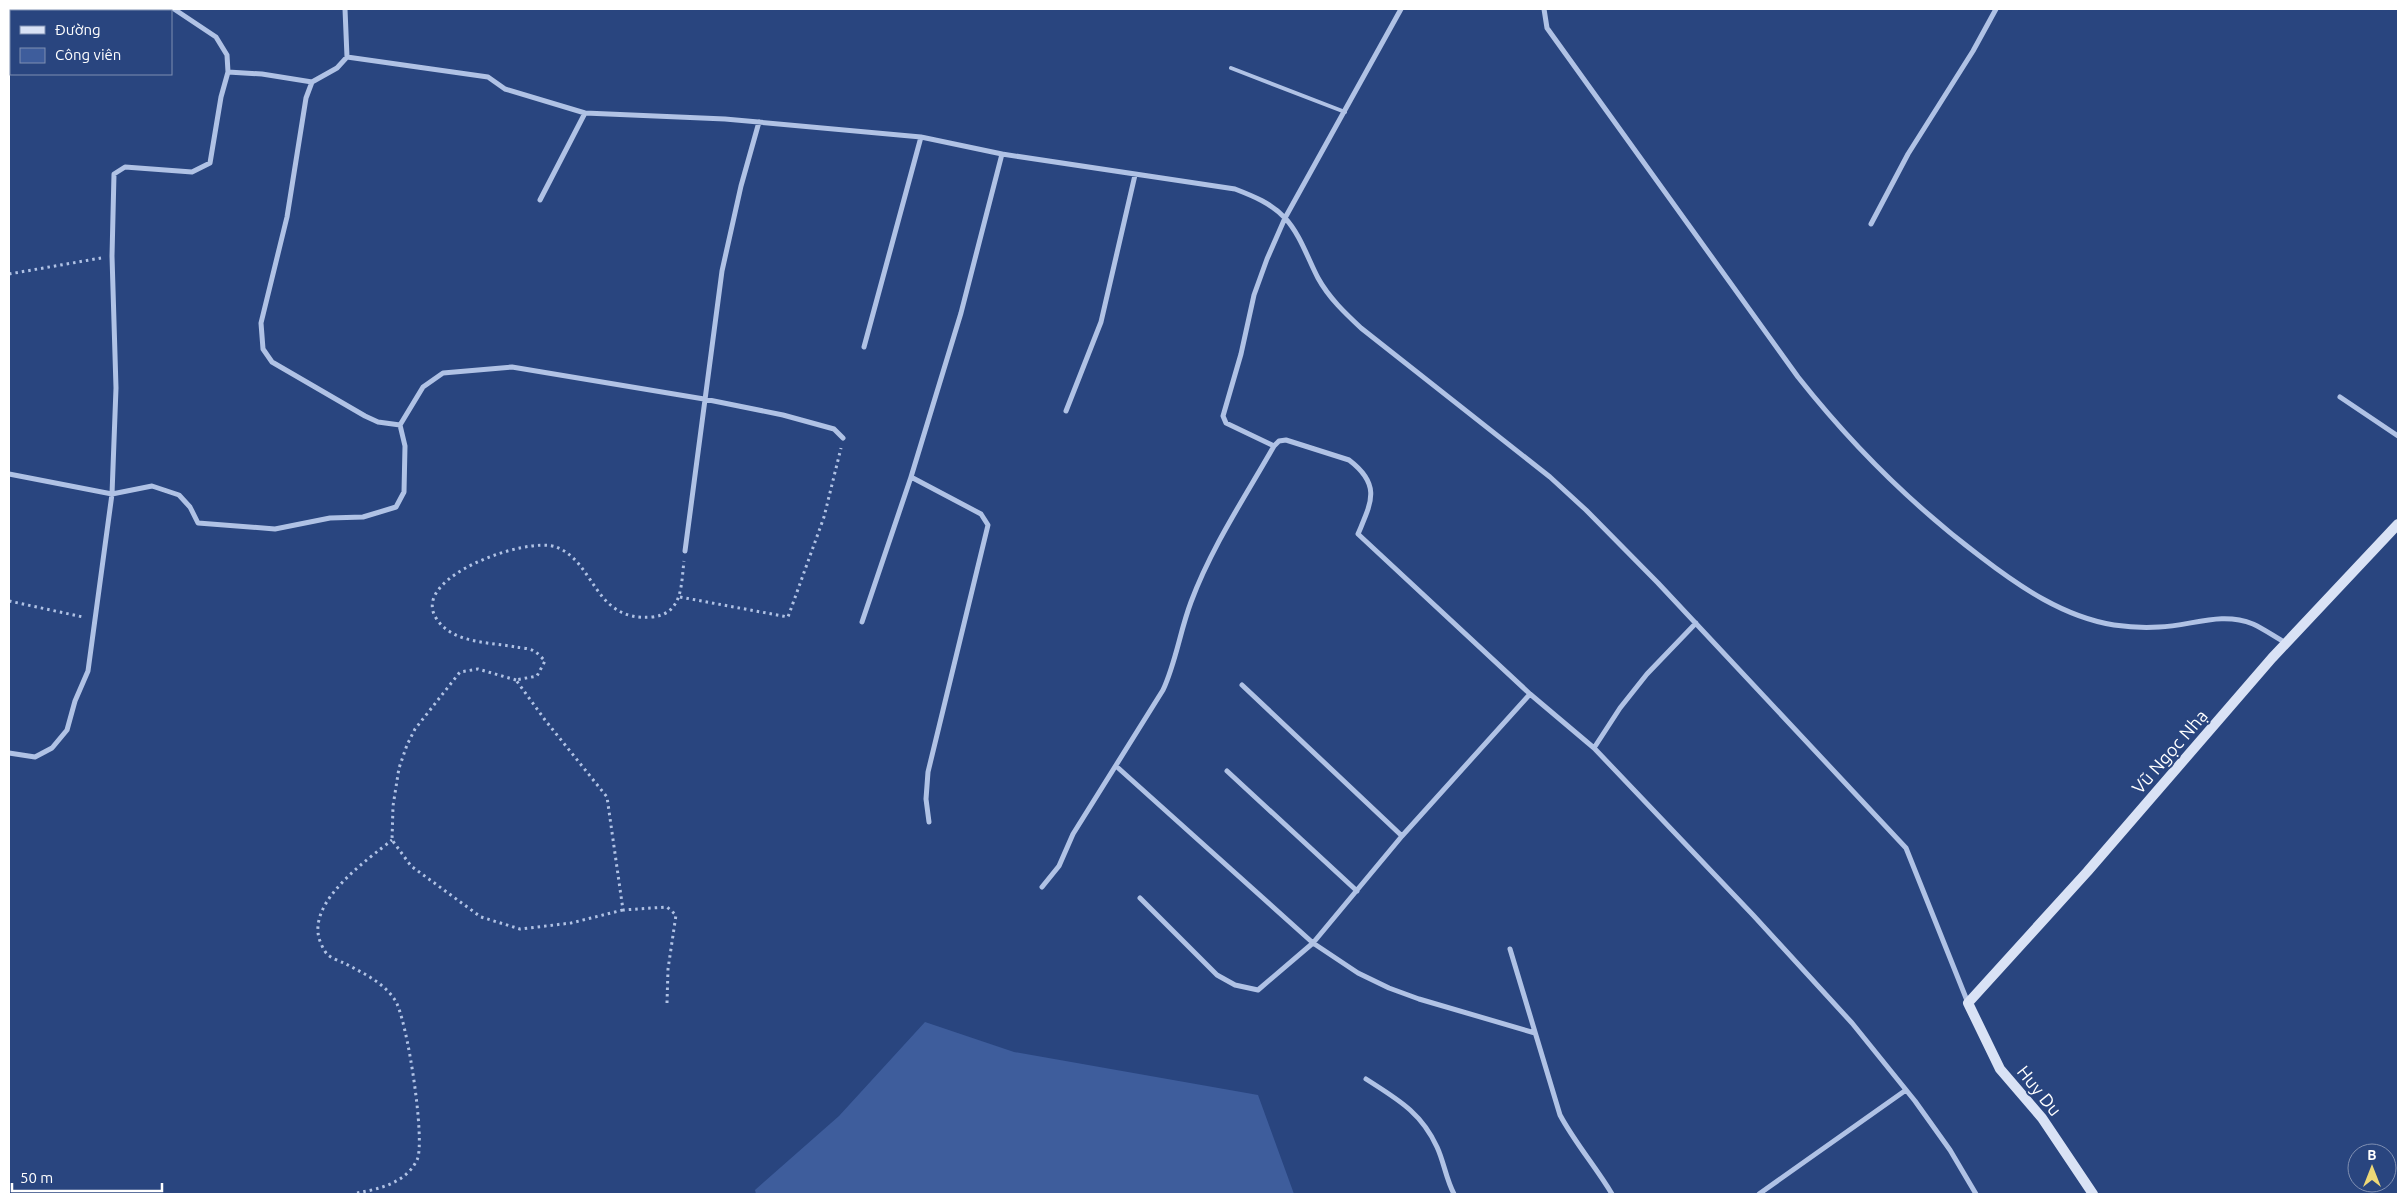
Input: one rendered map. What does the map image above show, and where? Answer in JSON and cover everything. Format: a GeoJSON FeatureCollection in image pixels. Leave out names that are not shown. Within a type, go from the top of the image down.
{"type":"FeatureCollection","features":[{"type":"Feature","properties":{"kind":"street"},"geometry":{"type":"LineString","coordinates":[[9,753],[35,757],[52,748],[67,730],[75,701],[88,671],[112,494],[116,388],[112,256],[114,174],[125,167],[192,172],[210,163],[221,97],[228,72],[227,55],[216,37],[174,9]]}},
{"type":"Feature","properties":{"kind":"street"},"geometry":{"type":"LineString","coordinates":[[228,72],[262,74],[312,82],[337,68],[347,57],[345,9]]}},
{"type":"Feature","properties":{"kind":"street"},"geometry":{"type":"LineString","coordinates":[[1274,446],[1226,423],[1223,416],[1241,354],[1254,295],[1285,218],[1401,9]]}},
{"type":"Feature","properties":{"kind":"street"},"geometry":{"type":"LineString","coordinates":[[1544,9],[1547,28],[1798,377],[1822,407],[1886,476],[1928,515],[2020,587],[2068,612],[2114,625],[2151,627],[2224,618],[2252,624],[2286,643]]}},
{"type":"Feature","properties":{"kind":"street"},"geometry":{"type":"LineString","coordinates":[[1871,224],[1908,154],[1973,51],[1996,9]]}},
{"type":"Feature","properties":{"kind":"street"},"geometry":{"type":"LineString","coordinates":[[347,57],[488,77],[505,89],[585,113],[759,122],[920,137],[1002,154],[1135,175],[1202,182],[1235,189],[1263,201],[1285,218],[1319,279],[1336,304],[1390,352],[1550,477],[1616,539],[1906,848],[1968,1003]]}},
{"type":"Feature","properties":{"kind":"street"},"geometry":{"type":"LineString","coordinates":[[312,82],[306,98],[287,217],[261,322],[263,349],[272,362],[365,416],[378,422],[400,425]]}},
{"type":"Feature","properties":{"kind":"street"},"geometry":{"type":"LineString","coordinates":[[540,200],[585,113]]}},
{"type":"Feature","properties":{"kind":"street"},"geometry":{"type":"LineString","coordinates":[[685,551],[722,271],[741,186],[759,122]]}},
{"type":"Feature","properties":{"kind":"street"},"geometry":{"type":"LineString","coordinates":[[864,347],[920,137]]}},
{"type":"Feature","properties":{"kind":"street"},"geometry":{"type":"LineString","coordinates":[[862,622],[911,477],[961,312],[1002,154]]}},
{"type":"Feature","properties":{"kind":"street"},"geometry":{"type":"LineString","coordinates":[[1066,411],[1101,322],[1135,175]]}},
{"type":"Feature","properties":{"kind":"street"},"geometry":{"type":"LineString","coordinates":[[9,474],[112,494],[152,486],[179,496],[190,507],[198,523],[275,529],[330,518],[363,517],[396,507],[404,492],[405,446],[400,425],[422,386],[444,372],[512,367],[704,399],[820,424],[834,428],[843,438]]}},
{"type":"Feature","properties":{"kind":"street"},"geometry":{"type":"LineString","coordinates":[[2340,396],[2398,436]]}},
{"type":"Feature","properties":{"kind":"street"},"geometry":{"type":"LineString","coordinates":[[1042,887],[1059,866],[1073,834],[1163,690],[1172,672],[1190,603],[1215,545],[1274,446],[1279,441],[1286,440],[1349,460],[1368,483],[1372,502],[1358,534],[1530,694],[1594,748],[1846,1016],[1906,1090],[1950,1150],[1976,1194]]}},
{"type":"Feature","properties":{"kind":"street"},"geometry":{"type":"LineString","coordinates":[[911,477],[981,514],[988,525],[928,772],[926,799],[929,822]]}},
{"type":"Feature","properties":{"kind":"street","name":"Vũ Ngọc Nhạ"},"geometry":{"type":"LineString","coordinates":[[1968,1003],[2087,872],[2286,643],[2398,524]]}},
{"type":"Feature","properties":{"kind":"street"},"geometry":{"type":"LineString","coordinates":[[1594,748],[1620,708],[1647,674],[1696,623]]}},
{"type":"Feature","properties":{"kind":"street"},"geometry":{"type":"LineString","coordinates":[[1242,685],[1402,836]]}},
{"type":"Feature","properties":{"kind":"street"},"geometry":{"type":"LineString","coordinates":[[1140,898],[1217,975],[1235,985],[1258,990],[1313,943],[1402,836],[1530,694]]}},
{"type":"Feature","properties":{"kind":"street"},"geometry":{"type":"LineString","coordinates":[[1116,766],[1313,943],[1358,973],[1389,988],[1535,1033]]}},
{"type":"Feature","properties":{"kind":"street"},"geometry":{"type":"LineString","coordinates":[[1227,771],[1357,891]]}},
{"type":"Feature","properties":{"kind":"street"},"geometry":{"type":"LineString","coordinates":[[1510,949],[1560,1115],[1572,1138],[1600,1174],[1612,1194]]}},
{"type":"Feature","properties":{"kind":"street","name":"Huy Du"},"geometry":{"type":"LineString","coordinates":[[1968,1003],[2000,1069],[2042,1118],[2094,1194]]}},
{"type":"Feature","properties":{"kind":"street"},"geometry":{"type":"LineString","coordinates":[[1366,1079],[1412,1109],[1438,1148],[1446,1178],[1454,1194]]}},
{"type":"Feature","properties":{"kind":"street"},"geometry":{"type":"LineString","coordinates":[[1759,1194],[1906,1090]]}},
{"type":"Feature","properties":{"kind":"lane"},"geometry":{"type":"LineString","coordinates":[[1230,68],[1344,112]]}},
{"type":"Feature","properties":{"kind":"path"},"geometry":{"type":"LineString","coordinates":[[9,274],[112,256]]}},
{"type":"Feature","properties":{"kind":"path"},"geometry":{"type":"LineString","coordinates":[[680,597],[788,617],[824,517],[843,438]]}},
{"type":"Feature","properties":{"kind":"path"},"geometry":{"type":"LineString","coordinates":[[667,1003],[668,969],[676,915],[667,907],[623,910],[571,923],[520,929],[480,917],[411,866],[392,840],[393,806],[399,768],[415,729],[460,672],[478,669],[516,680],[537,676],[545,661],[534,650],[471,640],[448,630],[435,617],[433,602],[440,590],[459,570],[480,560],[505,552],[533,546],[555,547],[571,556],[599,595],[618,609],[637,618],[660,616],[672,610],[680,597],[685,551]]}},
{"type":"Feature","properties":{"kind":"path"},"geometry":{"type":"LineString","coordinates":[[9,602],[94,618]]}},
{"type":"Feature","properties":{"kind":"path"},"geometry":{"type":"LineString","coordinates":[[516,680],[545,720],[607,797],[623,910]]}},
{"type":"Feature","properties":{"kind":"path"},"geometry":{"type":"LineString","coordinates":[[357,1193],[384,1188],[403,1178],[418,1160],[420,1134],[415,1090],[404,1022],[396,1001],[383,985],[327,954],[318,937],[319,915],[333,892],[357,868],[392,840]]}},
{"type":"Feature","properties":{"kind":"green space"},"geometry":{"type":"Polygon","coordinates":[[[925,1022],[1014,1052],[1258,1095],[1294,1194],[756,1194],[755,1190],[839,1116],[925,1022]]]}}]}
